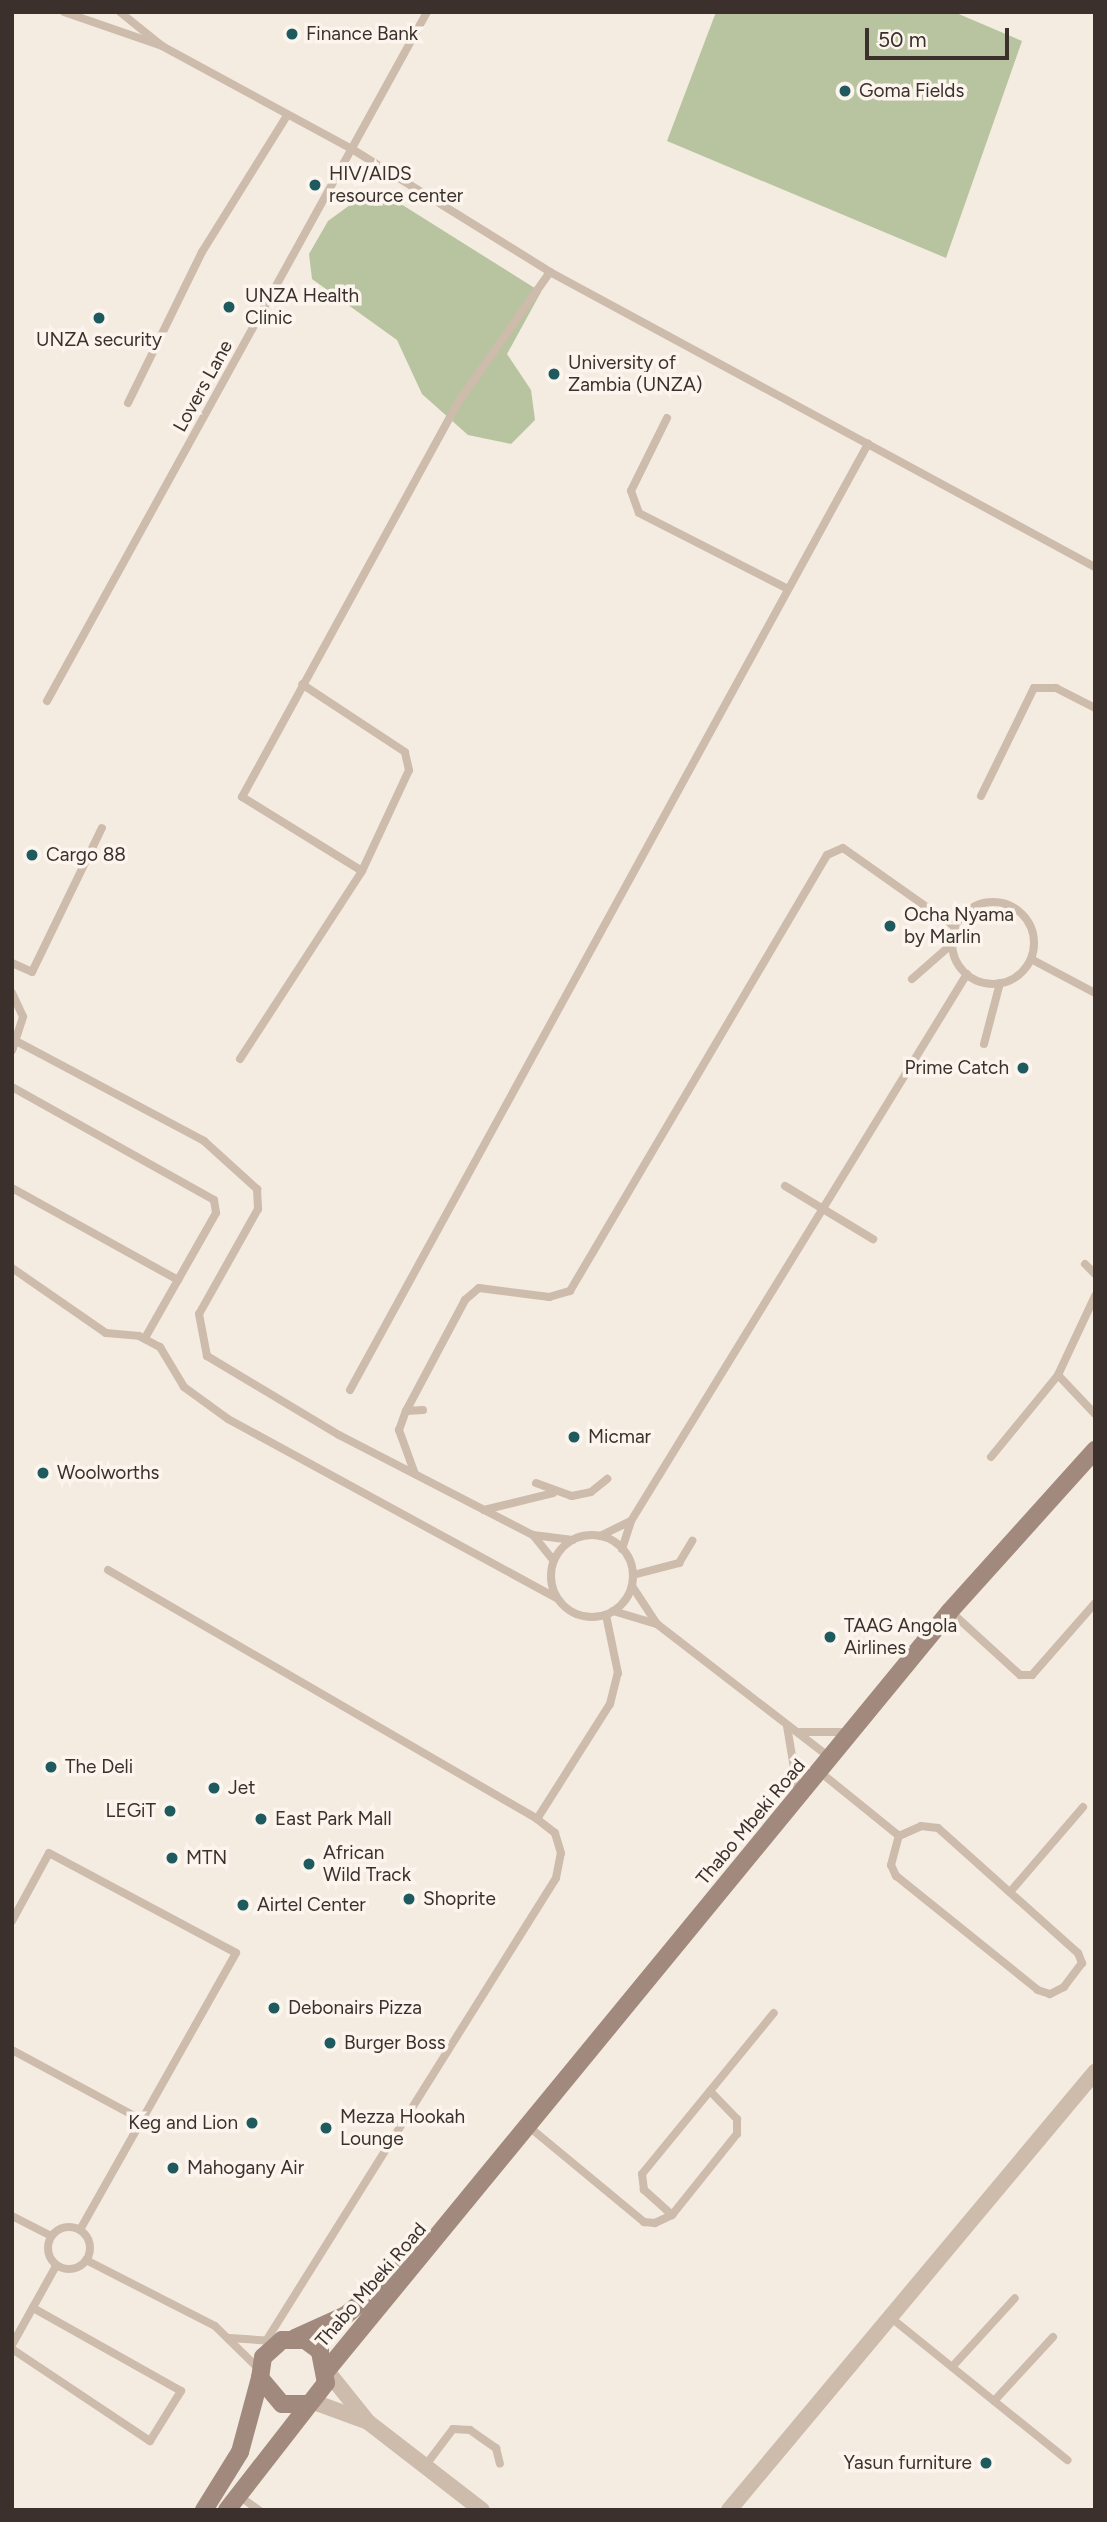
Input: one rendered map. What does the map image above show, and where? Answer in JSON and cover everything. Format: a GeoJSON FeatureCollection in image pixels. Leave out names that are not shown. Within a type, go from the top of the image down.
{"type":"FeatureCollection","features":[{"type":"Feature","properties":{"kind":"main road","name":"Thabo Mbeki Road"},"geometry":{"type":"LineString","coordinates":[[232,2502],[308,2403],[327,2370],[448,2228],[528,2126],[950,1611],[1095,1450]]}},
{"type":"Feature","properties":{"kind":"main road","name":"Thabo Mbeki Road"},"geometry":{"type":"LineString","coordinates":[[204,2510],[240,2452],[260,2374],[271,2346],[346,2315],[448,2228]]}},
{"type":"Feature","properties":{"kind":"main road","name":"Thabo Mbeki Road"},"geometry":{"type":"LineString","coordinates":[[281,2340],[320,2351],[327,2370]]}},
{"type":"Feature","properties":{"kind":"main road"},"geometry":{"type":"LineString","coordinates":[[260,2374],[282,2404],[308,2403]]}},
{"type":"Feature","properties":{"kind":"street"},"geometry":{"type":"LineString","coordinates":[[729,2510],[1095,2072]]}},
{"type":"Feature","properties":{"kind":"street"},"geometry":{"type":"LineString","coordinates":[[327,2370],[368,2422],[482,2510]]}},
{"type":"Feature","properties":{"kind":"street"},"geometry":{"type":"LineString","coordinates":[[308,2403],[368,2422]]}},
{"type":"Feature","properties":{"kind":"lane"},"geometry":{"type":"LineString","coordinates":[[64,12],[162,46]]}},
{"type":"Feature","properties":{"kind":"lane"},"geometry":{"type":"LineString","coordinates":[[120,12],[162,46],[286,117],[352,149],[550,272],[1095,567]]}},
{"type":"Feature","properties":{"kind":"lane","name":"Lovers Lane"},"geometry":{"type":"LineString","coordinates":[[47,701],[427,12]]}},
{"type":"Feature","properties":{"kind":"lane"},"geometry":{"type":"LineString","coordinates":[[128,403],[202,252],[286,117]]}},
{"type":"Feature","properties":{"kind":"lane"},"geometry":{"type":"LineString","coordinates":[[362,871],[242,797],[459,401],[550,272]]}},
{"type":"Feature","properties":{"kind":"lane"},"geometry":{"type":"LineString","coordinates":[[667,418],[631,491],[639,513],[788,589]]}},
{"type":"Feature","properties":{"kind":"lane"},"geometry":{"type":"LineString","coordinates":[[350,1390],[868,444]]}},
{"type":"Feature","properties":{"kind":"lane"},"geometry":{"type":"LineString","coordinates":[[240,1059],[362,871],[404,789],[405,752],[302,684]]}},
{"type":"Feature","properties":{"kind":"lane"},"geometry":{"type":"LineString","coordinates":[[981,796],[1034,688],[1056,688],[1095,708]]}},
{"type":"Feature","properties":{"kind":"lane"},"geometry":{"type":"LineString","coordinates":[[12,974],[15,964],[32,972],[102,828]]}},
{"type":"Feature","properties":{"kind":"lane"},"geometry":{"type":"LineString","coordinates":[[415,1474],[399,1430],[405,1411],[465,1300],[479,1288],[549,1297],[570,1291],[827,855],[843,848],[956,927]]}},
{"type":"Feature","properties":{"kind":"lane"},"geometry":{"type":"LineString","coordinates":[[912,979],[952,944],[956,927],[975,906],[1005,903],[1028,921],[1031,959],[1017,976],[1000,983],[967,974],[952,944]]}},
{"type":"Feature","properties":{"kind":"lane"},"geometry":{"type":"LineString","coordinates":[[1031,959],[1095,993]]}},
{"type":"Feature","properties":{"kind":"lane"},"geometry":{"type":"LineString","coordinates":[[622,1549],[631,1521],[967,974]]}},
{"type":"Feature","properties":{"kind":"lane"},"geometry":{"type":"LineString","coordinates":[[984,1044],[1000,983]]}},
{"type":"Feature","properties":{"kind":"lane"},"geometry":{"type":"LineString","coordinates":[[12,993],[23,1017],[15,1046],[230,1160],[257,1189],[257,1209],[199,1314],[207,1356],[415,1474],[533,1535],[573,1540],[600,1536],[631,1521]]}},
{"type":"Feature","properties":{"kind":"lane"},"geometry":{"type":"LineString","coordinates":[[12,1087],[215,1200],[216,1213],[145,1338]]}},
{"type":"Feature","properties":{"kind":"lane"},"geometry":{"type":"LineString","coordinates":[[785,1186],[873,1239]]}},
{"type":"Feature","properties":{"kind":"lane"},"geometry":{"type":"LineString","coordinates":[[12,1188],[178,1280]]}},
{"type":"Feature","properties":{"kind":"lane"},"geometry":{"type":"LineString","coordinates":[[1085,1264],[1095,1274]]}},
{"type":"Feature","properties":{"kind":"lane"},"geometry":{"type":"LineString","coordinates":[[12,1268],[106,1334],[145,1338],[169,1355],[184,1387],[228,1419],[556,1598],[578,1615],[610,1613],[657,1624]]}},
{"type":"Feature","properties":{"kind":"lane"},"geometry":{"type":"LineString","coordinates":[[991,1457],[1058,1375],[1095,1296]]}},
{"type":"Feature","properties":{"kind":"lane"},"geometry":{"type":"LineString","coordinates":[[1058,1375],[1095,1414]]}},
{"type":"Feature","properties":{"kind":"lane"},"geometry":{"type":"LineString","coordinates":[[405,1411],[423,1410]]}},
{"type":"Feature","properties":{"kind":"lane"},"geometry":{"type":"LineString","coordinates":[[484,1510],[556,1492],[591,1492],[607,1479]]}},
{"type":"Feature","properties":{"kind":"lane"},"geometry":{"type":"LineString","coordinates":[[536,1483],[556,1492]]}},
{"type":"Feature","properties":{"kind":"lane"},"geometry":{"type":"LineString","coordinates":[[533,1535],[554,1561],[556,1598]]}},
{"type":"Feature","properties":{"kind":"lane"},"geometry":{"type":"LineString","coordinates":[[537,1819],[610,1704],[618,1673],[610,1613],[632,1586],[633,1575],[622,1549],[600,1536]]}},
{"type":"Feature","properties":{"kind":"lane"},"geometry":{"type":"LineString","coordinates":[[554,1561],[573,1540]]}},
{"type":"Feature","properties":{"kind":"lane"},"geometry":{"type":"LineString","coordinates":[[633,1575],[679,1563],[692,1541]]}},
{"type":"Feature","properties":{"kind":"lane"},"geometry":{"type":"LineString","coordinates":[[108,1570],[537,1819],[555,1833],[561,1853],[556,1878],[281,2340],[230,2338]]}},
{"type":"Feature","properties":{"kind":"lane"},"geometry":{"type":"LineString","coordinates":[[632,1586],[657,1624],[785,1723],[899,1836]]}},
{"type":"Feature","properties":{"kind":"lane"},"geometry":{"type":"LineString","coordinates":[[950,1611],[1020,1675],[1032,1675],[1095,1603]]}},
{"type":"Feature","properties":{"kind":"lane"},"geometry":{"type":"LineString","coordinates":[[785,1723],[819,1736],[854,1730]]}},
{"type":"Feature","properties":{"kind":"lane"},"geometry":{"type":"LineString","coordinates":[[785,1723],[797,1759],[798,1798]]}},
{"type":"Feature","properties":{"kind":"lane"},"geometry":{"type":"LineString","coordinates":[[1010,1892],[1083,1807]]}},
{"type":"Feature","properties":{"kind":"lane"},"geometry":{"type":"LineString","coordinates":[[921,1826],[938,1828],[1010,1892],[1082,1963],[1050,1994],[896,1876],[891,1865],[899,1836],[921,1826]]}},
{"type":"Feature","properties":{"kind":"lane"},"geometry":{"type":"LineString","coordinates":[[12,1921],[49,1853],[236,1953],[80,2230]]}},
{"type":"Feature","properties":{"kind":"lane"},"geometry":{"type":"LineString","coordinates":[[672,2215],[644,2190],[642,2174],[775,2013]]}},
{"type":"Feature","properties":{"kind":"lane"},"geometry":{"type":"LineString","coordinates":[[12,2050],[142,2120]]}},
{"type":"Feature","properties":{"kind":"lane"},"geometry":{"type":"LineString","coordinates":[[528,2126],[644,2222],[672,2215],[737,2134],[737,2119],[710,2091]]}},
{"type":"Feature","properties":{"kind":"lane"},"geometry":{"type":"LineString","coordinates":[[12,2216],[51,2236]]}},
{"type":"Feature","properties":{"kind":"lane"},"geometry":{"type":"LineString","coordinates":[[64,2227],[80,2230],[88,2240],[86,2260],[73,2269],[56,2266],[47,2249],[51,2236],[64,2227]]}},
{"type":"Feature","properties":{"kind":"lane"},"geometry":{"type":"LineString","coordinates":[[86,2260],[230,2338],[260,2374]]}},
{"type":"Feature","properties":{"kind":"lane"},"geometry":{"type":"LineString","coordinates":[[33,2308],[181,2390],[150,2441],[12,2347],[33,2308],[56,2266]]}},
{"type":"Feature","properties":{"kind":"lane"},"geometry":{"type":"LineString","coordinates":[[952,2367],[1015,2298]]}},
{"type":"Feature","properties":{"kind":"lane"},"geometry":{"type":"LineString","coordinates":[[890,2318],[1067,2460]]}},
{"type":"Feature","properties":{"kind":"lane"},"geometry":{"type":"LineString","coordinates":[[994,2401],[1053,2337]]}},
{"type":"Feature","properties":{"kind":"lane"},"geometry":{"type":"LineString","coordinates":[[425,2466],[453,2429],[470,2430],[496,2448],[500,2464]]}},
{"type":"Feature","properties":{"kind":"lane"},"geometry":{"type":"LineString","coordinates":[[232,2502],[259,2510]]}},
{"type":"Feature","properties":{"kind":"green space","name":"Goma Fields"},"geometry":{"type":"Polygon","coordinates":[[[716,12],[954,12],[1022,41],[946,258],[667,141],[716,12]]]}},
{"type":"Feature","properties":{"kind":"green space"},"geometry":{"type":"Polygon","coordinates":[[[365,194],[385,194],[541,292],[507,354],[531,390],[535,420],[511,444],[468,435],[422,394],[397,340],[312,279],[309,254],[328,221],[365,194]]]}},
{"type":"Feature","properties":{"kind":"place","name":"Finance Bank"},"geometry":{"type":"Point","coordinates":[292,34]}},
{"type":"Feature","properties":{"kind":"place","name":"Goma Fields"},"geometry":{"type":"Point","coordinates":[845,91]}},
{"type":"Feature","properties":{"kind":"place","name":"HIV/AIDS resource center"},"geometry":{"type":"Point","coordinates":[315,185]}},
{"type":"Feature","properties":{"kind":"place","name":"UNZA Health Clinic"},"geometry":{"type":"Point","coordinates":[229,307]}},
{"type":"Feature","properties":{"kind":"place","name":"UNZA security"},"geometry":{"type":"Point","coordinates":[99,318]}},
{"type":"Feature","properties":{"kind":"place","name":"University of Zambia (UNZA)"},"geometry":{"type":"Point","coordinates":[554,374]}},
{"type":"Feature","properties":{"kind":"place","name":"Cargo 88"},"geometry":{"type":"Point","coordinates":[32,855]}},
{"type":"Feature","properties":{"kind":"place","name":"Ocha Nyama by Marlin"},"geometry":{"type":"Point","coordinates":[890,926]}},
{"type":"Feature","properties":{"kind":"place","name":"Prime Catch"},"geometry":{"type":"Point","coordinates":[1023,1068]}},
{"type":"Feature","properties":{"kind":"place","name":"Micmar"},"geometry":{"type":"Point","coordinates":[574,1437]}},
{"type":"Feature","properties":{"kind":"place","name":"Woolworths"},"geometry":{"type":"Point","coordinates":[43,1473]}},
{"type":"Feature","properties":{"kind":"place","name":"TAAG Angola Airlines"},"geometry":{"type":"Point","coordinates":[830,1637]}},
{"type":"Feature","properties":{"kind":"place","name":"The Deli"},"geometry":{"type":"Point","coordinates":[51,1767]}},
{"type":"Feature","properties":{"kind":"place","name":"Jet"},"geometry":{"type":"Point","coordinates":[214,1788]}},
{"type":"Feature","properties":{"kind":"place","name":"LEGiT"},"geometry":{"type":"Point","coordinates":[170,1811]}},
{"type":"Feature","properties":{"kind":"place","name":"East Park Mall"},"geometry":{"type":"Point","coordinates":[261,1819]}},
{"type":"Feature","properties":{"kind":"place","name":"MTN"},"geometry":{"type":"Point","coordinates":[172,1858]}},
{"type":"Feature","properties":{"kind":"place","name":"African Wild Track"},"geometry":{"type":"Point","coordinates":[309,1864]}},
{"type":"Feature","properties":{"kind":"place","name":"Shoprite"},"geometry":{"type":"Point","coordinates":[409,1899]}},
{"type":"Feature","properties":{"kind":"place","name":"Airtel Center"},"geometry":{"type":"Point","coordinates":[243,1905]}},
{"type":"Feature","properties":{"kind":"place","name":"Debonairs Pizza"},"geometry":{"type":"Point","coordinates":[274,2008]}},
{"type":"Feature","properties":{"kind":"place","name":"Burger Boss"},"geometry":{"type":"Point","coordinates":[330,2043]}},
{"type":"Feature","properties":{"kind":"place","name":"Keg and Lion"},"geometry":{"type":"Point","coordinates":[252,2123]}},
{"type":"Feature","properties":{"kind":"place","name":"Mezza Hookah Lounge"},"geometry":{"type":"Point","coordinates":[326,2128]}},
{"type":"Feature","properties":{"kind":"place","name":"Mahogany Air"},"geometry":{"type":"Point","coordinates":[173,2168]}},
{"type":"Feature","properties":{"kind":"place","name":"Yasun furniture"},"geometry":{"type":"Point","coordinates":[986,2463]}}]}
